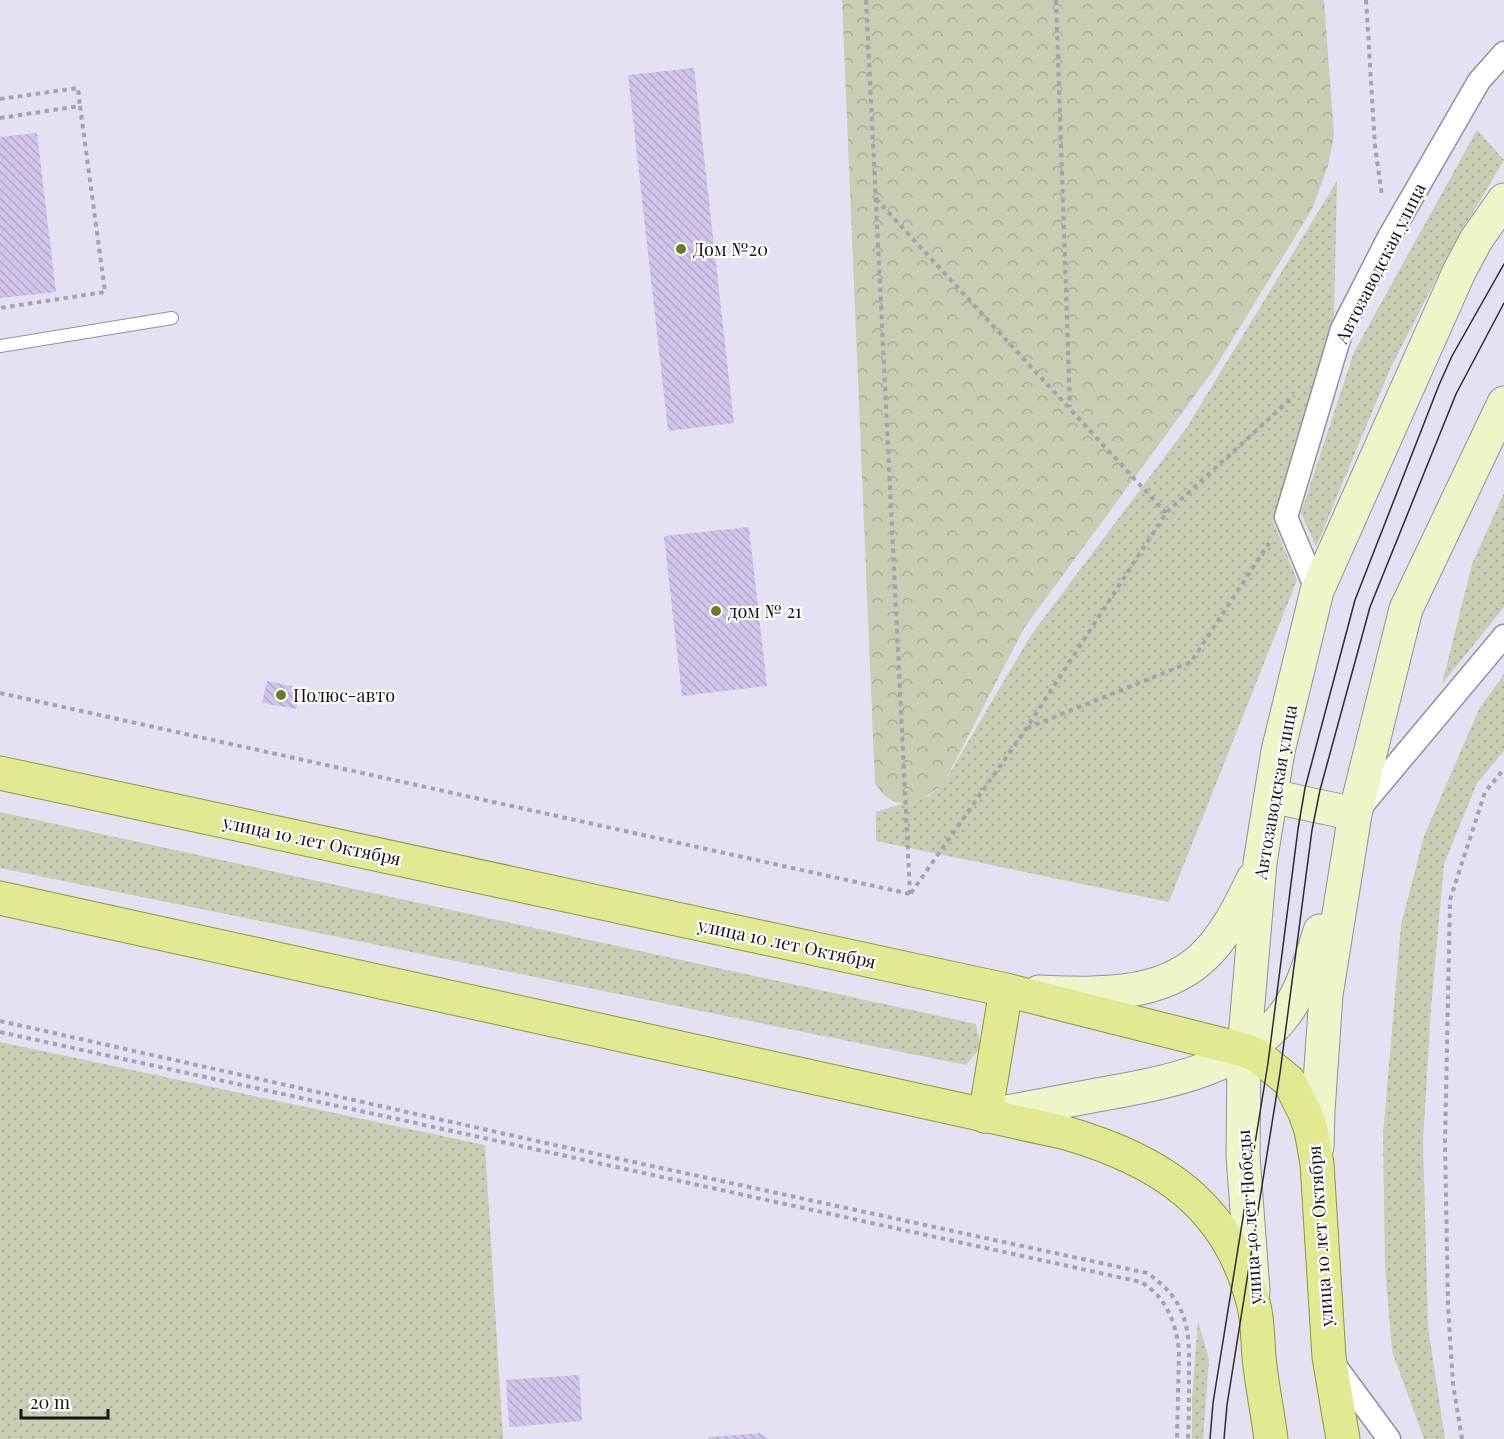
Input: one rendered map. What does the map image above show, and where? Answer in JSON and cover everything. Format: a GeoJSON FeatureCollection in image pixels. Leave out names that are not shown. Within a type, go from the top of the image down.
{"type":"FeatureCollection","features":[{"type":"Feature","properties":{"kind":"main road","name":"Автозаводская улица"},"geometry":{"type":"LineString","coordinates":[[1247,995],[1260,864],[1278,751],[1317,591],[1459,272],[1476,240],[1504,200]]}},
{"type":"Feature","properties":{"kind":"main road"},"geometry":{"type":"LineString","coordinates":[[985,1116],[1167,1081],[1216,1066],[1259,1040],[1292,1004],[1301,988],[1327,910],[1355,814],[1406,609],[1504,404]]}},
{"type":"Feature","properties":{"kind":"main road","name":"улица 10 лет Октября"},"geometry":{"type":"LineString","coordinates":[[0,773],[1006,990],[1244,1050],[1258,1056],[1288,1081],[1308,1121],[1317,1164],[1329,1357]]}},
{"type":"Feature","properties":{"kind":"main road"},"geometry":{"type":"LineString","coordinates":[[1271,796],[1355,814]]}},
{"type":"Feature","properties":{"kind":"main road"},"geometry":{"type":"LineString","coordinates":[[1317,1164],[1318,1111],[1326,995],[1355,814]]}},
{"type":"Feature","properties":{"kind":"main road"},"geometry":{"type":"LineString","coordinates":[[985,1116],[1006,990],[1070,993],[1122,992],[1154,986],[1182,974],[1203,958],[1218,939],[1241,904],[1260,864]]}},
{"type":"Feature","properties":{"kind":"main road"},"geometry":{"type":"LineString","coordinates":[[0,898],[1086,1139],[1123,1154],[1171,1180],[1197,1201],[1223,1230],[1245,1273],[1254,1305]]}},
{"type":"Feature","properties":{"kind":"main road","name":"улица 40 лет Победы"},"geometry":{"type":"LineString","coordinates":[[1247,995],[1243,1156],[1260,1367],[1272,1439]]}},
{"type":"Feature","properties":{"kind":"main road"},"geometry":{"type":"LineString","coordinates":[[1329,1357],[1343,1439]]}},
{"type":"Feature","properties":{"kind":"street","name":"Автозаводская улица"},"geometry":{"type":"LineString","coordinates":[[1286,517],[1342,329],[1389,237],[1479,81],[1504,53]]}},
{"type":"Feature","properties":{"kind":"street"},"geometry":{"type":"LineString","coordinates":[[1286,517],[1317,591]]}},
{"type":"Feature","properties":{"kind":"street"},"geometry":{"type":"LineString","coordinates":[[1355,814],[1504,636]]}},
{"type":"Feature","properties":{"kind":"street"},"geometry":{"type":"LineString","coordinates":[[1329,1357],[1389,1439]]}},
{"type":"Feature","properties":{"kind":"lane"},"geometry":{"type":"LineString","coordinates":[[0,346],[172,318]]}},
{"type":"Feature","properties":{"kind":"path"},"geometry":{"type":"LineString","coordinates":[[866,0],[910,894]]}},
{"type":"Feature","properties":{"kind":"path"},"geometry":{"type":"LineString","coordinates":[[1056,0],[1070,409]]}},
{"type":"Feature","properties":{"kind":"path"},"geometry":{"type":"LineString","coordinates":[[1366,0],[1375,146],[1389,237]]}},
{"type":"Feature","properties":{"kind":"path"},"geometry":{"type":"LineString","coordinates":[[0,99],[78,88],[105,292],[0,308]]}},
{"type":"Feature","properties":{"kind":"path"},"geometry":{"type":"LineString","coordinates":[[0,118],[80,106]]}},
{"type":"Feature","properties":{"kind":"path"},"geometry":{"type":"LineString","coordinates":[[876,198],[1166,513]]}},
{"type":"Feature","properties":{"kind":"path"},"geometry":{"type":"LineString","coordinates":[[910,894],[1026,729],[1166,513],[1297,393]]}},
{"type":"Feature","properties":{"kind":"path"},"geometry":{"type":"LineString","coordinates":[[1026,729],[1191,662],[1286,517]]}},
{"type":"Feature","properties":{"kind":"path"},"geometry":{"type":"LineString","coordinates":[[0,693],[910,894]]}},
{"type":"Feature","properties":{"kind":"path"},"geometry":{"type":"LineString","coordinates":[[1462,1439],[1453,1384],[1445,1166],[1450,900],[1485,792],[1504,770]]}},
{"type":"Feature","properties":{"kind":"path"},"geometry":{"type":"LineString","coordinates":[[0,1021],[541,1142],[1147,1273],[1164,1284],[1178,1303],[1188,1329],[1190,1345],[1188,1439]]}},
{"type":"Feature","properties":{"kind":"path"},"geometry":{"type":"LineString","coordinates":[[0,1032],[1141,1282],[1161,1298],[1178,1336],[1178,1439]]}},
{"type":"Feature","properties":{"kind":"green space"},"geometry":{"type":"Polygon","coordinates":[[[842,0],[1324,0],[1334,135],[1328,166],[1312,209],[1215,368],[1024,628],[944,783],[925,797],[911,803],[896,802],[888,798],[875,784],[842,0]]]}},
{"type":"Feature","properties":{"kind":"green space"},"geometry":{"type":"Polygon","coordinates":[[[1477,130],[1504,160],[1452,248],[1390,369],[1316,547],[1301,513],[1354,352],[1477,130]]]}},
{"type":"Feature","properties":{"kind":"green space"},"geometry":{"type":"Polygon","coordinates":[[[1337,181],[1334,315],[1273,521],[1297,580],[1169,902],[876,841],[876,812],[929,796],[944,783],[1031,635],[1187,427],[1337,181]]]}},
{"type":"Feature","properties":{"kind":"green space"},"geometry":{"type":"Polygon","coordinates":[[[1504,493],[1504,607],[1442,684],[1472,564],[1504,493]]]}},
{"type":"Feature","properties":{"kind":"green space"},"geometry":{"type":"Polygon","coordinates":[[[1504,674],[1504,751],[1477,783],[1444,864],[1431,1008],[1423,1141],[1428,1327],[1445,1439],[1424,1439],[1392,1351],[1385,1265],[1383,1135],[1401,925],[1424,836],[1479,709],[1504,674]]]}},
{"type":"Feature","properties":{"kind":"green space"},"geometry":{"type":"Polygon","coordinates":[[[0,812],[976,1024],[981,1047],[966,1065],[0,868],[0,812]]]}},
{"type":"Feature","properties":{"kind":"green space"},"geometry":{"type":"Polygon","coordinates":[[[0,1042],[485,1145],[503,1439],[0,1439],[0,1042]]]}},
{"type":"Feature","properties":{"kind":"green space"},"geometry":{"type":"Polygon","coordinates":[[[1198,1321],[1209,1359],[1203,1439],[1192,1439],[1192,1400],[1198,1321]]]}},
{"type":"Feature","properties":{"kind":"building","name":"Дом №20"},"geometry":{"type":"Polygon","coordinates":[[[694,68],[734,423],[668,431],[628,75],[694,68]]]}},
{"type":"Feature","properties":{"kind":"building"},"geometry":{"type":"Polygon","coordinates":[[[37,133],[56,292],[0,298],[0,137],[37,133]]]}},
{"type":"Feature","properties":{"kind":"building","name":"дом № 21"},"geometry":{"type":"Polygon","coordinates":[[[749,527],[767,686],[682,696],[664,536],[749,527]]]}},
{"type":"Feature","properties":{"kind":"building","name":"Полюс-авто"},"geometry":{"type":"Polygon","coordinates":[[[267,681],[301,688],[296,709],[262,703],[267,681]]]}},
{"type":"Feature","properties":{"kind":"building"},"geometry":{"type":"Polygon","coordinates":[[[579,1375],[582,1421],[509,1427],[506,1380],[579,1375]]]}},
{"type":"Feature","properties":{"kind":"building"},"geometry":{"type":"Polygon","coordinates":[[[760,1433],[768,1439],[709,1439],[709,1437],[760,1433]]]}},
{"type":"Feature","properties":{"kind":"tram line"},"geometry":{"type":"LineString","coordinates":[[1210,1439],[1213,1403],[1268,1063],[1305,788],[1355,600],[1439,385],[1452,356],[1504,264]]}},
{"type":"Feature","properties":{"kind":"tram line"},"geometry":{"type":"LineString","coordinates":[[1224,1439],[1227,1405],[1280,1073],[1312,830],[1320,790],[1370,607],[1456,394],[1504,303]]}},
{"type":"Feature","properties":{"kind":"place","name":"Дом №20"},"geometry":{"type":"Point","coordinates":[681,249]}},
{"type":"Feature","properties":{"kind":"place","name":"дом № 21"},"geometry":{"type":"Point","coordinates":[716,611]}},
{"type":"Feature","properties":{"kind":"place","name":"Полюс-авто"},"geometry":{"type":"Point","coordinates":[281,695]}}]}
